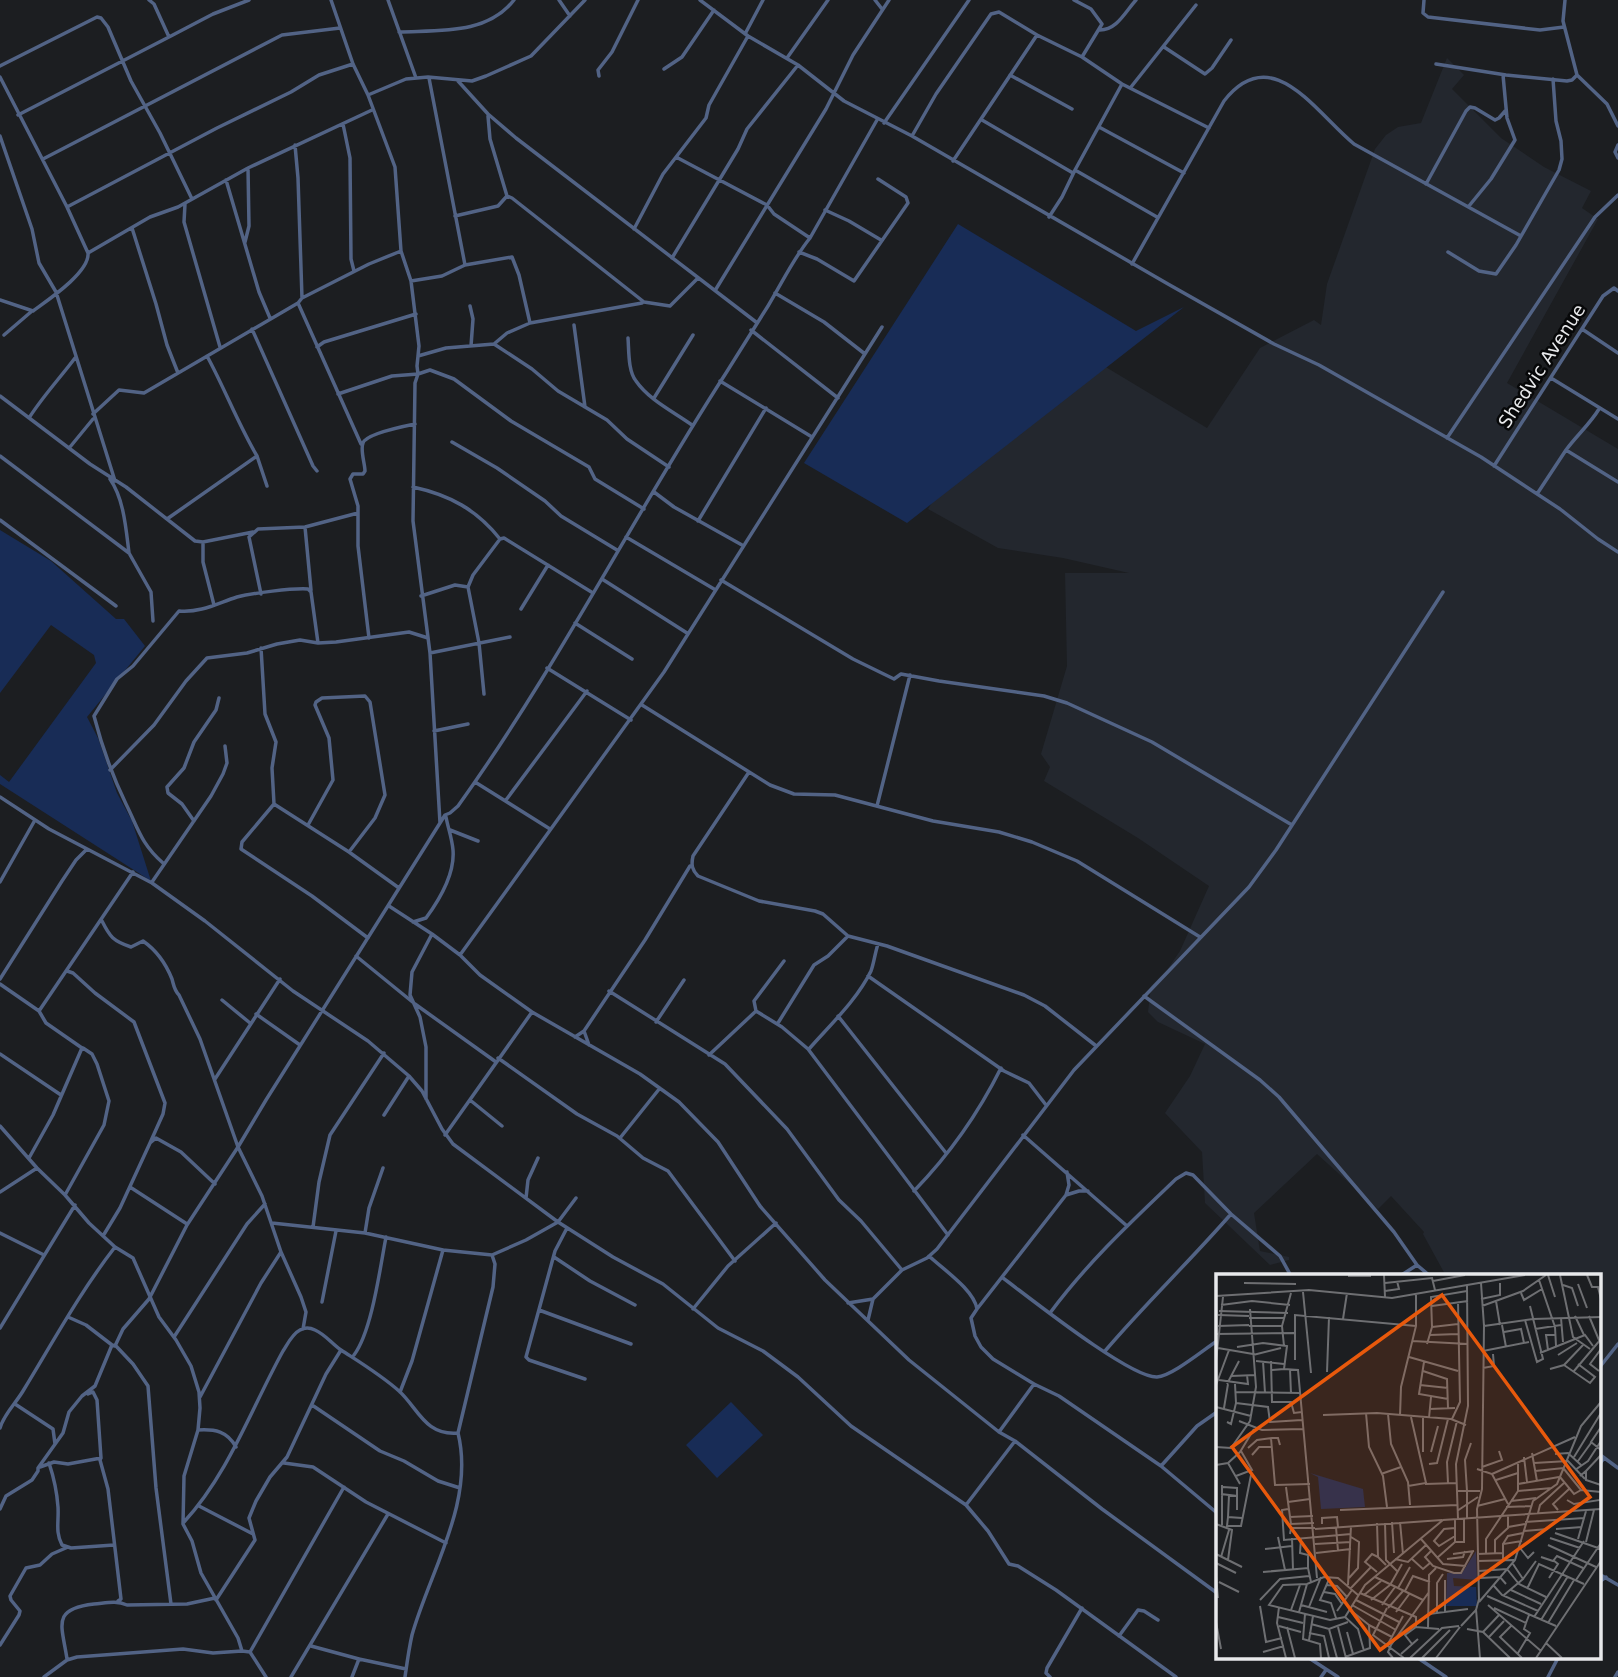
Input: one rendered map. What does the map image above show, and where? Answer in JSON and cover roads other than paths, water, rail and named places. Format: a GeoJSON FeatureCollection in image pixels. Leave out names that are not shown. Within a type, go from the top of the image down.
{"type":"FeatureCollection","features":[{"type":"Feature","properties":{"kind":"street"},"geometry":{"type":"LineString","coordinates":[[149,0],[154,4],[169,37]]}},
{"type":"Feature","properties":{"kind":"street"},"geometry":{"type":"LineString","coordinates":[[18,115],[213,14],[248,0]]}},
{"type":"Feature","properties":{"kind":"street"},"geometry":{"type":"LineString","coordinates":[[331,0],[353,64],[368,94],[395,167],[401,251],[411,281],[416,314],[419,346],[415,383],[413,521],[428,638],[440,823]]}},
{"type":"Feature","properties":{"kind":"street"},"geometry":{"type":"LineString","coordinates":[[388,0],[416,78]]}},
{"type":"Feature","properties":{"kind":"street"},"geometry":{"type":"LineString","coordinates":[[399,32],[463,29],[493,19],[505,12],[514,0]]}},
{"type":"Feature","properties":{"kind":"street"},"geometry":{"type":"LineString","coordinates":[[559,0],[570,16]]}},
{"type":"Feature","properties":{"kind":"street"},"geometry":{"type":"LineString","coordinates":[[368,94],[397,81],[416,78],[472,81],[486,76],[531,56],[584,0]]}},
{"type":"Feature","properties":{"kind":"street"},"geometry":{"type":"LineString","coordinates":[[598,76],[598,71],[617,44],[638,0]]}},
{"type":"Feature","properties":{"kind":"street"},"geometry":{"type":"LineString","coordinates":[[700,0],[746,35],[798,65],[834,94],[877,120],[912,136],[1274,344],[1379,398],[1494,466],[1618,552]]}},
{"type":"Feature","properties":{"kind":"street"},"geometry":{"type":"LineString","coordinates":[[634,229],[663,174],[706,118],[709,105],[763,0]]}},
{"type":"Feature","properties":{"kind":"street"},"geometry":{"type":"LineString","coordinates":[[787,58],[828,0]]}},
{"type":"Feature","properties":{"kind":"street"},"geometry":{"type":"LineString","coordinates":[[875,0],[882,9]]}},
{"type":"Feature","properties":{"kind":"street"},"geometry":{"type":"LineString","coordinates":[[716,290],[888,0]]}},
{"type":"Feature","properties":{"kind":"street"},"geometry":{"type":"LineString","coordinates":[[884,123],[969,0]]}},
{"type":"Feature","properties":{"kind":"street"},"geometry":{"type":"LineString","coordinates":[[1074,0],[1091,9],[1102,24],[1082,57]]}},
{"type":"Feature","properties":{"kind":"street"},"geometry":{"type":"LineString","coordinates":[[1100,30],[1109,30],[1115,26],[1136,0]]}},
{"type":"Feature","properties":{"kind":"street"},"geometry":{"type":"LineString","coordinates":[[1424,0],[1423,13],[1428,17],[1541,30],[1564,27]]}},
{"type":"Feature","properties":{"kind":"street"},"geometry":{"type":"LineString","coordinates":[[1565,0],[1562,13],[1564,27],[1577,75]]}},
{"type":"Feature","properties":{"kind":"street"},"geometry":{"type":"LineString","coordinates":[[1132,88],[1196,5]]}},
{"type":"Feature","properties":{"kind":"street"},"geometry":{"type":"LineString","coordinates":[[664,69],[682,57],[714,10]]}},
{"type":"Feature","properties":{"kind":"street"},"geometry":{"type":"LineString","coordinates":[[912,136],[936,93],[991,14],[999,12],[1037,35],[1082,57],[1122,84],[1209,128]]}},
{"type":"Feature","properties":{"kind":"street"},"geometry":{"type":"LineString","coordinates":[[0,66],[97,17],[101,18],[108,27],[131,81],[192,199]]}},
{"type":"Feature","properties":{"kind":"street"},"geometry":{"type":"LineString","coordinates":[[43,159],[282,35],[340,28]]}},
{"type":"Feature","properties":{"kind":"street"},"geometry":{"type":"LineString","coordinates":[[953,161],[1037,35]]}},
{"type":"Feature","properties":{"kind":"street"},"geometry":{"type":"LineString","coordinates":[[1164,47],[1205,74],[1231,40]]}},
{"type":"Feature","properties":{"kind":"street"},"geometry":{"type":"LineString","coordinates":[[67,207],[319,75],[353,64]]}},
{"type":"Feature","properties":{"kind":"street"},"geometry":{"type":"LineString","coordinates":[[1436,64],[1503,75],[1553,79],[1572,80],[1577,75]]}},
{"type":"Feature","properties":{"kind":"street"},"geometry":{"type":"LineString","coordinates":[[672,258],[747,129],[798,65]]}},
{"type":"Feature","properties":{"kind":"street"},"geometry":{"type":"LineString","coordinates":[[1010,75],[1072,109]]}},
{"type":"Feature","properties":{"kind":"street"},"geometry":{"type":"LineString","coordinates":[[1469,206],[1492,179],[1515,140],[1506,110],[1503,75]]}},
{"type":"Feature","properties":{"kind":"street"},"geometry":{"type":"LineString","coordinates":[[1577,75],[1611,108],[1618,126]]}},
{"type":"Feature","properties":{"kind":"street"},"geometry":{"type":"LineString","coordinates":[[1132,264],[1224,101],[1234,88],[1247,79],[1269,76],[1297,91],[1353,144],[1521,236]]}},
{"type":"Feature","properties":{"kind":"street"},"geometry":{"type":"LineString","coordinates":[[0,77],[67,207],[89,259],[83,270],[4,335]]}},
{"type":"Feature","properties":{"kind":"street"},"geometry":{"type":"LineString","coordinates":[[428,77],[465,265]]}},
{"type":"Feature","properties":{"kind":"street"},"geometry":{"type":"LineString","coordinates":[[1448,252],[1479,271],[1496,274],[1554,182],[1562,159],[1553,79]]}},
{"type":"Feature","properties":{"kind":"street"},"geometry":{"type":"LineString","coordinates":[[458,81],[488,114],[756,323]]}},
{"type":"Feature","properties":{"kind":"street"},"geometry":{"type":"LineString","coordinates":[[1049,217],[1122,84]]}},
{"type":"Feature","properties":{"kind":"street"},"geometry":{"type":"LineString","coordinates":[[1426,184],[1470,107],[1495,120],[1506,110]]}},
{"type":"Feature","properties":{"kind":"street"},"geometry":{"type":"LineString","coordinates":[[88,253],[150,217],[185,204],[248,168],[372,110]]}},
{"type":"Feature","properties":{"kind":"street"},"geometry":{"type":"LineString","coordinates":[[488,114],[490,139],[507,196],[644,302]]}},
{"type":"Feature","properties":{"kind":"street"},"geometry":{"type":"LineString","coordinates":[[118,1601],[121,1599],[108,1489],[100,1460],[100,1415],[93,1392],[114,1345],[123,1329],[149,1299],[187,1224],[215,1184],[445,815],[458,806],[506,736],[692,425],[810,238],[877,120]]}},
{"type":"Feature","properties":{"kind":"street"},"geometry":{"type":"LineString","coordinates":[[982,120],[1157,217]]}},
{"type":"Feature","properties":{"kind":"street"},"geometry":{"type":"LineString","coordinates":[[343,124],[350,158],[351,259],[354,271]]}},
{"type":"Feature","properties":{"kind":"street"},"geometry":{"type":"LineString","coordinates":[[1098,127],[1184,173]]}},
{"type":"Feature","properties":{"kind":"street"},"geometry":{"type":"LineString","coordinates":[[0,136],[32,229],[39,263],[56,292],[115,481]]}},
{"type":"Feature","properties":{"kind":"street"},"geometry":{"type":"LineString","coordinates":[[295,145],[299,178],[302,298]]}},
{"type":"Feature","properties":{"kind":"street"},"geometry":{"type":"LineString","coordinates":[[1618,145],[1615,152],[1618,158]]}},
{"type":"Feature","properties":{"kind":"street"},"geometry":{"type":"LineString","coordinates":[[676,157],[767,205],[774,214],[810,238]]}},
{"type":"Feature","properties":{"kind":"street"},"geometry":{"type":"LineString","coordinates":[[244,245],[249,226],[248,168]]}},
{"type":"Feature","properties":{"kind":"street"},"geometry":{"type":"LineString","coordinates":[[799,252],[817,259],[854,281],[908,203],[906,197],[878,179]]}},
{"type":"Feature","properties":{"kind":"street"},"geometry":{"type":"LineString","coordinates":[[226,180],[244,245],[270,318]]}},
{"type":"Feature","properties":{"kind":"street"},"geometry":{"type":"LineString","coordinates":[[1447,439],[1595,216],[1618,195]]}},
{"type":"Feature","properties":{"kind":"street"},"geometry":{"type":"LineString","coordinates":[[455,216],[498,206],[507,196]]}},
{"type":"Feature","properties":{"kind":"street"},"geometry":{"type":"LineString","coordinates":[[185,204],[184,222],[220,347]]}},
{"type":"Feature","properties":{"kind":"street"},"geometry":{"type":"LineString","coordinates":[[825,210],[849,220],[881,240]]}},
{"type":"Feature","properties":{"kind":"street"},"geometry":{"type":"LineString","coordinates":[[132,228],[164,337],[178,374]]}},
{"type":"Feature","properties":{"kind":"street"},"geometry":{"type":"LineString","coordinates":[[70,447],[93,416],[119,390],[144,393],[298,303],[302,298],[401,251]]}},
{"type":"Feature","properties":{"kind":"street"},"geometry":{"type":"LineString","coordinates":[[411,281],[442,276],[465,265],[512,257],[520,275],[530,323]]}},
{"type":"Feature","properties":{"kind":"street"},"geometry":{"type":"LineString","coordinates":[[418,356],[446,348],[494,344],[507,333],[530,323],[644,302],[670,306],[698,278]]}},
{"type":"Feature","properties":{"kind":"street","name":"Shedvic Avenue"},"geometry":{"type":"LineString","coordinates":[[1494,466],[1603,296],[1614,288],[1618,291]]}},
{"type":"Feature","properties":{"kind":"street"},"geometry":{"type":"LineString","coordinates":[[775,293],[824,322],[865,354]]}},
{"type":"Feature","properties":{"kind":"street"},"geometry":{"type":"LineString","coordinates":[[0,300],[33,311]]}},
{"type":"Feature","properties":{"kind":"street"},"geometry":{"type":"LineString","coordinates":[[298,303],[362,445],[365,471],[361,475],[353,474],[350,479],[356,495],[358,546],[369,638]]}},
{"type":"Feature","properties":{"kind":"street"},"geometry":{"type":"LineString","coordinates":[[470,306],[473,319],[471,346]]}},
{"type":"Feature","properties":{"kind":"street"},"geometry":{"type":"LineString","coordinates":[[317,347],[324,342],[416,314]]}},
{"type":"Feature","properties":{"kind":"street"},"geometry":{"type":"LineString","coordinates":[[574,325],[585,407]]}},
{"type":"Feature","properties":{"kind":"street"},"geometry":{"type":"LineString","coordinates":[[460,955],[642,705],[882,327]]}},
{"type":"Feature","properties":{"kind":"street"},"geometry":{"type":"LineString","coordinates":[[252,329],[317,471]]}},
{"type":"Feature","properties":{"kind":"street"},"geometry":{"type":"LineString","coordinates":[[751,330],[838,398]]}},
{"type":"Feature","properties":{"kind":"street"},"geometry":{"type":"LineString","coordinates":[[1582,330],[1618,353]]}},
{"type":"Feature","properties":{"kind":"street"},"geometry":{"type":"LineString","coordinates":[[653,399],[693,335]]}},
{"type":"Feature","properties":{"kind":"street"},"geometry":{"type":"LineString","coordinates":[[628,338],[634,378],[653,399],[692,425]]}},
{"type":"Feature","properties":{"kind":"street"},"geometry":{"type":"LineString","coordinates":[[494,344],[532,369],[558,391],[607,420],[627,439],[668,467]]}},
{"type":"Feature","properties":{"kind":"street"},"geometry":{"type":"LineString","coordinates":[[206,356],[257,456],[267,486]]}},
{"type":"Feature","properties":{"kind":"street"},"geometry":{"type":"LineString","coordinates":[[29,418],[75,358]]}},
{"type":"Feature","properties":{"kind":"street"},"geometry":{"type":"LineString","coordinates":[[338,394],[392,376],[430,370],[454,379],[510,421],[589,467],[595,478],[643,509]]}},
{"type":"Feature","properties":{"kind":"street"},"geometry":{"type":"LineString","coordinates":[[1551,378],[1618,419]]}},
{"type":"Feature","properties":{"kind":"street"},"geometry":{"type":"LineString","coordinates":[[720,381],[812,437]]}},
{"type":"Feature","properties":{"kind":"street"},"geometry":{"type":"LineString","coordinates":[[0,396],[109,478],[126,487],[195,541],[203,542],[255,532]]}},
{"type":"Feature","properties":{"kind":"street"},"geometry":{"type":"LineString","coordinates":[[698,521],[765,408]]}},
{"type":"Feature","properties":{"kind":"street"},"geometry":{"type":"LineString","coordinates":[[1537,494],[1576,436],[1590,424],[1600,408]]}},
{"type":"Feature","properties":{"kind":"street"},"geometry":{"type":"LineString","coordinates":[[362,445],[365,439],[415,424]]}},
{"type":"Feature","properties":{"kind":"street"},"geometry":{"type":"LineString","coordinates":[[452,442],[498,468],[545,501],[561,516],[617,550]]}},
{"type":"Feature","properties":{"kind":"street"},"geometry":{"type":"LineString","coordinates":[[1566,450],[1618,482]]}},
{"type":"Feature","properties":{"kind":"street"},"geometry":{"type":"LineString","coordinates":[[0,456],[129,553]]}},
{"type":"Feature","properties":{"kind":"street"},"geometry":{"type":"LineString","coordinates":[[166,519],[257,456]]}},
{"type":"Feature","properties":{"kind":"street"},"geometry":{"type":"LineString","coordinates":[[109,478],[114,485],[124,519],[129,553],[151,592],[153,621]]}},
{"type":"Feature","properties":{"kind":"street"},"geometry":{"type":"LineString","coordinates":[[413,487],[440,493],[484,518],[500,539]]}},
{"type":"Feature","properties":{"kind":"street"},"geometry":{"type":"LineString","coordinates":[[654,492],[698,521],[743,545]]}},
{"type":"Feature","properties":{"kind":"street"},"geometry":{"type":"LineString","coordinates":[[261,594],[249,537],[258,529],[305,527],[358,513]]}},
{"type":"Feature","properties":{"kind":"street"},"geometry":{"type":"LineString","coordinates":[[0,520],[116,606]]}},
{"type":"Feature","properties":{"kind":"street"},"geometry":{"type":"LineString","coordinates":[[305,527],[318,643]]}},
{"type":"Feature","properties":{"kind":"street"},"geometry":{"type":"LineString","coordinates":[[626,537],[714,589]]}},
{"type":"Feature","properties":{"kind":"street"},"geometry":{"type":"LineString","coordinates":[[500,539],[504,538],[593,593]]}},
{"type":"Feature","properties":{"kind":"street"},"geometry":{"type":"LineString","coordinates":[[484,694],[479,643],[468,587],[473,575],[500,539]]}},
{"type":"Feature","properties":{"kind":"street"},"geometry":{"type":"LineString","coordinates":[[203,542],[203,562],[214,605]]}},
{"type":"Feature","properties":{"kind":"street"},"geometry":{"type":"LineString","coordinates":[[520,609],[548,565]]}},
{"type":"Feature","properties":{"kind":"street"},"geometry":{"type":"LineString","coordinates":[[602,579],[687,633]]}},
{"type":"Feature","properties":{"kind":"street"},"geometry":{"type":"LineString","coordinates":[[721,580],[853,659],[894,679],[901,674],[910,675],[1044,695],[1067,703],[1152,742],[1292,825]]}},
{"type":"Feature","properties":{"kind":"street"},"geometry":{"type":"LineString","coordinates":[[421,596],[455,585],[468,587]]}},
{"type":"Feature","properties":{"kind":"street"},"geometry":{"type":"LineString","coordinates":[[163,863],[135,829],[110,770],[94,716],[117,679],[132,666],[179,611],[188,612],[236,598],[261,594],[302,589],[312,592]]}},
{"type":"Feature","properties":{"kind":"street"},"geometry":{"type":"LineString","coordinates":[[868,1320],[873,1299],[902,1270],[929,1256],[948,1235],[1046,1105],[1096,1045],[1250,887],[1443,592]]}},
{"type":"Feature","properties":{"kind":"street"},"geometry":{"type":"LineString","coordinates":[[575,623],[632,659]]}},
{"type":"Feature","properties":{"kind":"street"},"geometry":{"type":"LineString","coordinates":[[110,770],[154,726],[186,681],[207,658],[247,653],[300,640],[318,643],[410,632],[428,638]]}},
{"type":"Feature","properties":{"kind":"street"},"geometry":{"type":"LineString","coordinates":[[429,653],[510,637]]}},
{"type":"Feature","properties":{"kind":"street"},"geometry":{"type":"LineString","coordinates":[[261,648],[265,714],[276,742],[272,768],[274,804],[242,842],[241,849],[312,896],[368,938]]}},
{"type":"Feature","properties":{"kind":"street"},"geometry":{"type":"LineString","coordinates":[[547,668],[631,720]]}},
{"type":"Feature","properties":{"kind":"street"},"geometry":{"type":"LineString","coordinates":[[876,806],[910,675]]}},
{"type":"Feature","properties":{"kind":"street"},"geometry":{"type":"LineString","coordinates":[[506,800],[587,691]]}},
{"type":"Feature","properties":{"kind":"street"},"geometry":{"type":"LineString","coordinates":[[308,825],[333,780],[330,738],[316,702],[322,698],[365,696],[370,702],[385,795],[375,818],[349,852]]}},
{"type":"Feature","properties":{"kind":"street"},"geometry":{"type":"LineString","coordinates":[[194,821],[182,804],[168,793],[167,787],[184,768],[194,742],[216,710],[219,698]]}},
{"type":"Feature","properties":{"kind":"street"},"geometry":{"type":"LineString","coordinates":[[642,705],[770,785],[793,794],[835,795],[933,821],[999,832],[1053,850],[1077,861],[1200,937]]}},
{"type":"Feature","properties":{"kind":"street"},"geometry":{"type":"LineString","coordinates":[[434,730],[468,724]]}},
{"type":"Feature","properties":{"kind":"street"},"geometry":{"type":"LineString","coordinates":[[152,883],[224,771],[227,763],[225,746]]}},
{"type":"Feature","properties":{"kind":"street"},"geometry":{"type":"LineString","coordinates":[[575,1037],[584,1031],[645,940],[691,864],[693,856],[749,772]]}},
{"type":"Feature","properties":{"kind":"street"},"geometry":{"type":"LineString","coordinates":[[475,782],[550,830]]}},
{"type":"Feature","properties":{"kind":"street"},"geometry":{"type":"LineString","coordinates":[[0,797],[35,820],[152,883],[293,991],[384,1053],[422,1091],[445,1135],[453,1144],[558,1222],[654,1279],[731,1336],[763,1351],[798,1377],[852,1426],[966,1505],[988,1531],[1009,1564],[1031,1574],[1082,1608],[1176,1677]]}},
{"type":"Feature","properties":{"kind":"street"},"geometry":{"type":"LineString","coordinates":[[274,804],[399,888]]}},
{"type":"Feature","properties":{"kind":"street"},"geometry":{"type":"LineString","coordinates":[[413,922],[426,918],[446,885],[453,867],[453,851],[445,815]]}},
{"type":"Feature","properties":{"kind":"street"},"geometry":{"type":"LineString","coordinates":[[0,882],[35,820]]}},
{"type":"Feature","properties":{"kind":"street"},"geometry":{"type":"LineString","coordinates":[[448,829],[478,841]]}},
{"type":"Feature","properties":{"kind":"street"},"geometry":{"type":"LineString","coordinates":[[0,979],[76,860],[87,849]]}},
{"type":"Feature","properties":{"kind":"street"},"geometry":{"type":"LineString","coordinates":[[691,864],[698,876],[759,901],[823,914],[848,936],[1024,995],[1045,1006],[1096,1045]]}},
{"type":"Feature","properties":{"kind":"street"},"geometry":{"type":"LineString","coordinates":[[39,1012],[134,872]]}},
{"type":"Feature","properties":{"kind":"street"},"geometry":{"type":"LineString","coordinates":[[389,906],[432,934],[460,955],[480,975],[532,1012],[679,1102],[709,1132],[760,1206],[804,1258],[909,1360],[999,1432],[1015,1441],[1216,1592]]}},
{"type":"Feature","properties":{"kind":"street"},"geometry":{"type":"LineString","coordinates":[[102,920],[110,937],[131,947],[143,942],[155,949],[200,1039],[238,1147],[265,1204],[306,1312],[303,1329]]}},
{"type":"Feature","properties":{"kind":"street"},"geometry":{"type":"LineString","coordinates":[[426,1100],[426,1047],[415,1004],[410,995],[412,972],[432,934]]}},
{"type":"Feature","properties":{"kind":"street"},"geometry":{"type":"LineString","coordinates":[[778,1023],[814,965],[828,956],[848,936]]}},
{"type":"Feature","properties":{"kind":"street"},"geometry":{"type":"LineString","coordinates":[[808,1049],[838,1016],[868,975],[877,944]]}},
{"type":"Feature","properties":{"kind":"street"},"geometry":{"type":"LineString","coordinates":[[356,956],[415,1004],[577,1114],[620,1138],[643,1158],[668,1171],[735,1261]]}},
{"type":"Feature","properties":{"kind":"street"},"geometry":{"type":"LineString","coordinates":[[784,961],[754,1001],[757,1011],[778,1023],[808,1049],[948,1235]]}},
{"type":"Feature","properties":{"kind":"street"},"geometry":{"type":"LineString","coordinates":[[67,971],[134,1022],[164,1104],[163,1114],[130,1187],[103,1236]]}},
{"type":"Feature","properties":{"kind":"street"},"geometry":{"type":"LineString","coordinates":[[868,975],[1001,1068],[1029,1083],[1046,1105]]}},
{"type":"Feature","properties":{"kind":"street"},"geometry":{"type":"LineString","coordinates":[[215,1079],[280,979]]}},
{"type":"Feature","properties":{"kind":"street"},"geometry":{"type":"LineString","coordinates":[[656,1022],[684,979]]}},
{"type":"Feature","properties":{"kind":"street"},"geometry":{"type":"LineString","coordinates":[[0,984],[39,1012],[46,1023],[92,1054],[109,1101],[104,1125],[65,1195]]}},
{"type":"Feature","properties":{"kind":"street"},"geometry":{"type":"LineString","coordinates":[[610,990],[725,1064],[775,1115],[839,1200],[861,1221],[902,1270]]}},
{"type":"Feature","properties":{"kind":"street"},"geometry":{"type":"LineString","coordinates":[[1144,996],[1260,1080],[1292,1109],[1394,1232],[1416,1265],[1427,1274]]}},
{"type":"Feature","properties":{"kind":"street"},"geometry":{"type":"LineString","coordinates":[[222,1000],[250,1023]]}},
{"type":"Feature","properties":{"kind":"street"},"geometry":{"type":"LineString","coordinates":[[709,1055],[757,1011]]}},
{"type":"Feature","properties":{"kind":"street"},"geometry":{"type":"LineString","coordinates":[[445,1135],[532,1012]]}},
{"type":"Feature","properties":{"kind":"street"},"geometry":{"type":"LineString","coordinates":[[256,1014],[300,1045]]}},
{"type":"Feature","properties":{"kind":"street"},"geometry":{"type":"LineString","coordinates":[[838,1016],[946,1153]]}},
{"type":"Feature","properties":{"kind":"street"},"geometry":{"type":"LineString","coordinates":[[584,1031],[589,1046]]}},
{"type":"Feature","properties":{"kind":"street"},"geometry":{"type":"LineString","coordinates":[[29,1158],[42,1138],[82,1048],[79,1045]]}},
{"type":"Feature","properties":{"kind":"street"},"geometry":{"type":"LineString","coordinates":[[313,1227],[330,1135],[384,1053]]}},
{"type":"Feature","properties":{"kind":"street"},"geometry":{"type":"LineString","coordinates":[[0,1054],[61,1095]]}},
{"type":"Feature","properties":{"kind":"street"},"geometry":{"type":"LineString","coordinates":[[914,1191],[979,1107],[1001,1068]]}},
{"type":"Feature","properties":{"kind":"street"},"geometry":{"type":"LineString","coordinates":[[384,1115],[409,1076]]}},
{"type":"Feature","properties":{"kind":"street"},"geometry":{"type":"LineString","coordinates":[[422,1091],[426,1083]]}},
{"type":"Feature","properties":{"kind":"street"},"geometry":{"type":"LineString","coordinates":[[620,1138],[660,1088]]}},
{"type":"Feature","properties":{"kind":"street"},"geometry":{"type":"LineString","coordinates":[[470,1100],[502,1126]]}},
{"type":"Feature","properties":{"kind":"street"},"geometry":{"type":"LineString","coordinates":[[1,1129],[103,1236],[136,1263],[149,1299],[191,1366],[200,1398],[198,1430],[184,1476],[183,1524],[192,1541],[201,1573],[238,1638],[242,1651]]}},
{"type":"Feature","properties":{"kind":"street"},"geometry":{"type":"LineString","coordinates":[[1023,1135],[1127,1226]]}},
{"type":"Feature","properties":{"kind":"street"},"geometry":{"type":"LineString","coordinates":[[150,1143],[156,1138],[181,1152],[215,1184]]}},
{"type":"Feature","properties":{"kind":"street"},"geometry":{"type":"LineString","coordinates":[[526,1198],[528,1180],[538,1158]]}},
{"type":"Feature","properties":{"kind":"street"},"geometry":{"type":"LineString","coordinates":[[0,1192],[37,1168]]}},
{"type":"Feature","properties":{"kind":"street"},"geometry":{"type":"LineString","coordinates":[[365,1233],[369,1208],[383,1168]]}},
{"type":"Feature","properties":{"kind":"street"},"geometry":{"type":"LineString","coordinates":[[1067,1172],[1069,1185],[1066,1195],[971,1318],[975,1336],[992,1359],[1059,1396],[1161,1466],[1216,1512]]}},
{"type":"Feature","properties":{"kind":"street"},"geometry":{"type":"LineString","coordinates":[[1050,1313],[1127,1226],[1176,1179],[1186,1173],[1193,1175],[1231,1214],[1280,1256],[1290,1274]]}},
{"type":"Feature","properties":{"kind":"street"},"geometry":{"type":"LineString","coordinates":[[130,1187],[187,1224]]}},
{"type":"Feature","properties":{"kind":"street"},"geometry":{"type":"LineString","coordinates":[[1066,1195],[1088,1191]]}},
{"type":"Feature","properties":{"kind":"street"},"geometry":{"type":"LineString","coordinates":[[272,1223],[365,1233],[443,1250],[492,1255],[558,1222],[576,1198]]}},
{"type":"Feature","properties":{"kind":"street"},"geometry":{"type":"LineString","coordinates":[[174,1337],[247,1224],[265,1204]]}},
{"type":"Feature","properties":{"kind":"street"},"geometry":{"type":"LineString","coordinates":[[0,1328],[75,1205]]}},
{"type":"Feature","properties":{"kind":"street"},"geometry":{"type":"LineString","coordinates":[[1105,1352],[1231,1214]]}},
{"type":"Feature","properties":{"kind":"street"},"geometry":{"type":"LineString","coordinates":[[693,1309],[723,1270],[776,1223]]}},
{"type":"Feature","properties":{"kind":"street"},"geometry":{"type":"LineString","coordinates":[[568,1228],[554,1257],[526,1357],[585,1379]]}},
{"type":"Feature","properties":{"kind":"street"},"geometry":{"type":"LineString","coordinates":[[321,1303],[336,1231]]}},
{"type":"Feature","properties":{"kind":"street"},"geometry":{"type":"LineString","coordinates":[[0,1233],[44,1255]]}},
{"type":"Feature","properties":{"kind":"street"},"geometry":{"type":"LineString","coordinates":[[353,1356],[360,1347],[366,1328],[386,1237]]}},
{"type":"Feature","properties":{"kind":"street"},"geometry":{"type":"LineString","coordinates":[[0,1427],[94,1274],[115,1247]]}},
{"type":"Feature","properties":{"kind":"street"},"geometry":{"type":"LineString","coordinates":[[400,1392],[412,1361],[443,1250]]}},
{"type":"Feature","properties":{"kind":"street"},"geometry":{"type":"LineString","coordinates":[[200,1398],[261,1283],[281,1252]]}},
{"type":"Feature","properties":{"kind":"street"},"geometry":{"type":"LineString","coordinates":[[405,1677],[412,1637],[446,1543],[460,1488],[461,1448],[458,1433],[493,1287],[495,1264],[492,1255]]}},
{"type":"Feature","properties":{"kind":"street"},"geometry":{"type":"LineString","coordinates":[[929,1256],[970,1293],[977,1309]]}},
{"type":"Feature","properties":{"kind":"street"},"geometry":{"type":"LineString","coordinates":[[554,1257],[590,1281],[635,1304]]}},
{"type":"Feature","properties":{"kind":"street"},"geometry":{"type":"LineString","coordinates":[[1403,1274],[1416,1265]]}},
{"type":"Feature","properties":{"kind":"street"},"geometry":{"type":"LineString","coordinates":[[1003,1278],[1135,1372],[1159,1377],[1216,1342]]}},
{"type":"Feature","properties":{"kind":"street"},"geometry":{"type":"LineString","coordinates":[[848,1303],[873,1299]]}},
{"type":"Feature","properties":{"kind":"street"},"geometry":{"type":"LineString","coordinates":[[539,1310],[631,1344]]}},
{"type":"Feature","properties":{"kind":"street"},"geometry":{"type":"LineString","coordinates":[[68,1317],[86,1325],[100,1338],[114,1345],[133,1364],[148,1386],[156,1488],[172,1604]]}},
{"type":"Feature","properties":{"kind":"street"},"geometry":{"type":"LineString","coordinates":[[183,1524],[199,1506],[236,1447],[283,1352],[294,1335],[303,1329],[311,1328],[323,1334],[341,1350],[353,1356],[400,1392],[419,1418],[430,1426],[447,1433],[458,1433]]}},
{"type":"Feature","properties":{"kind":"street"},"geometry":{"type":"LineString","coordinates":[[1600,1367],[1618,1344]]}},
{"type":"Feature","properties":{"kind":"street"},"geometry":{"type":"LineString","coordinates":[[67,1660],[62,1623],[74,1606],[118,1601],[127,1605],[172,1604],[216,1599],[252,1546],[254,1534],[249,1518],[270,1477],[283,1463],[326,1374],[341,1350]]}},
{"type":"Feature","properties":{"kind":"street"},"geometry":{"type":"LineString","coordinates":[[999,1432],[1034,1384]]}},
{"type":"Feature","properties":{"kind":"street"},"geometry":{"type":"LineString","coordinates":[[0,1509],[6,1496],[32,1480],[63,1433],[69,1412],[82,1396],[95,1386]]}},
{"type":"Feature","properties":{"kind":"street"},"geometry":{"type":"LineString","coordinates":[[82,1396],[93,1392]]}},
{"type":"Feature","properties":{"kind":"street"},"geometry":{"type":"LineString","coordinates":[[15,1404],[53,1429],[55,1445]]}},
{"type":"Feature","properties":{"kind":"street"},"geometry":{"type":"LineString","coordinates":[[312,1405],[380,1451],[404,1461],[438,1481],[460,1488]]}},
{"type":"Feature","properties":{"kind":"street"},"geometry":{"type":"LineString","coordinates":[[1161,1466],[1197,1426],[1216,1413]]}},
{"type":"Feature","properties":{"kind":"street"},"geometry":{"type":"LineString","coordinates":[[198,1430],[213,1429],[221,1432],[230,1437],[236,1447]]}},
{"type":"Feature","properties":{"kind":"street"},"geometry":{"type":"LineString","coordinates":[[966,1505],[1015,1441]]}},
{"type":"Feature","properties":{"kind":"street"},"geometry":{"type":"LineString","coordinates":[[1600,1455],[1618,1468]]}},
{"type":"Feature","properties":{"kind":"street"},"geometry":{"type":"LineString","coordinates":[[38,1468],[49,1463],[68,1464],[102,1458]]}},
{"type":"Feature","properties":{"kind":"street"},"geometry":{"type":"LineString","coordinates":[[1600,1464],[1604,1458]]}},
{"type":"Feature","properties":{"kind":"street"},"geometry":{"type":"LineString","coordinates":[[49,1463],[55,1480],[59,1539],[62,1545],[68,1548]]}},
{"type":"Feature","properties":{"kind":"street"},"geometry":{"type":"LineString","coordinates":[[283,1463],[313,1467],[388,1514],[446,1543]]}},
{"type":"Feature","properties":{"kind":"street"},"geometry":{"type":"LineString","coordinates":[[250,1653],[344,1487]]}},
{"type":"Feature","properties":{"kind":"street"},"geometry":{"type":"LineString","coordinates":[[199,1506],[254,1534]]}},
{"type":"Feature","properties":{"kind":"street"},"geometry":{"type":"LineString","coordinates":[[291,1677],[388,1514]]}},
{"type":"Feature","properties":{"kind":"street"},"geometry":{"type":"LineString","coordinates":[[0,1644],[19,1615],[20,1611],[10,1598],[26,1569],[38,1566],[52,1554],[68,1548],[114,1545]]}},
{"type":"Feature","properties":{"kind":"street"},"geometry":{"type":"LineString","coordinates":[[1600,1574],[1618,1585]]}},
{"type":"Feature","properties":{"kind":"street"},"geometry":{"type":"LineString","coordinates":[[1600,1581],[1606,1577]]}},
{"type":"Feature","properties":{"kind":"street"},"geometry":{"type":"LineString","coordinates":[[1050,1677],[1046,1668],[1082,1608]]}},
{"type":"Feature","properties":{"kind":"street"},"geometry":{"type":"LineString","coordinates":[[1119,1636],[1138,1610],[1158,1620]]}},
{"type":"Feature","properties":{"kind":"street"},"geometry":{"type":"LineString","coordinates":[[311,1646],[359,1660],[406,1669]]}},
{"type":"Feature","properties":{"kind":"street"},"geometry":{"type":"LineString","coordinates":[[44,1677],[67,1660],[183,1649],[213,1653],[250,1653],[266,1677]]}},
{"type":"Feature","properties":{"kind":"street"},"geometry":{"type":"LineString","coordinates":[[352,1677],[359,1660]]}},
{"type":"Feature","properties":{"kind":"street"},"geometry":{"type":"LineString","coordinates":[[1312,1660],[1338,1677]]}},
{"type":"Feature","properties":{"kind":"street"},"geometry":{"type":"LineString","coordinates":[[1421,1660],[1446,1677]]}},
{"type":"Feature","properties":{"kind":"street"},"geometry":{"type":"LineString","coordinates":[[1548,1677],[1557,1660]]}},
{"type":"Feature","properties":{"kind":"street"},"geometry":{"type":"LineString","coordinates":[[1321,1677],[1326,1670]]}},
{"type":"Feature","properties":{"kind":"street"},"geometry":{"type":"LineString","coordinates":[[1166,1677],[1168,1672]]}},
{"type":"Feature","properties":{"kind":"street"},"geometry":{"type":"LineString","coordinates":[[1615,1677],[1618,1672]]}}]}
